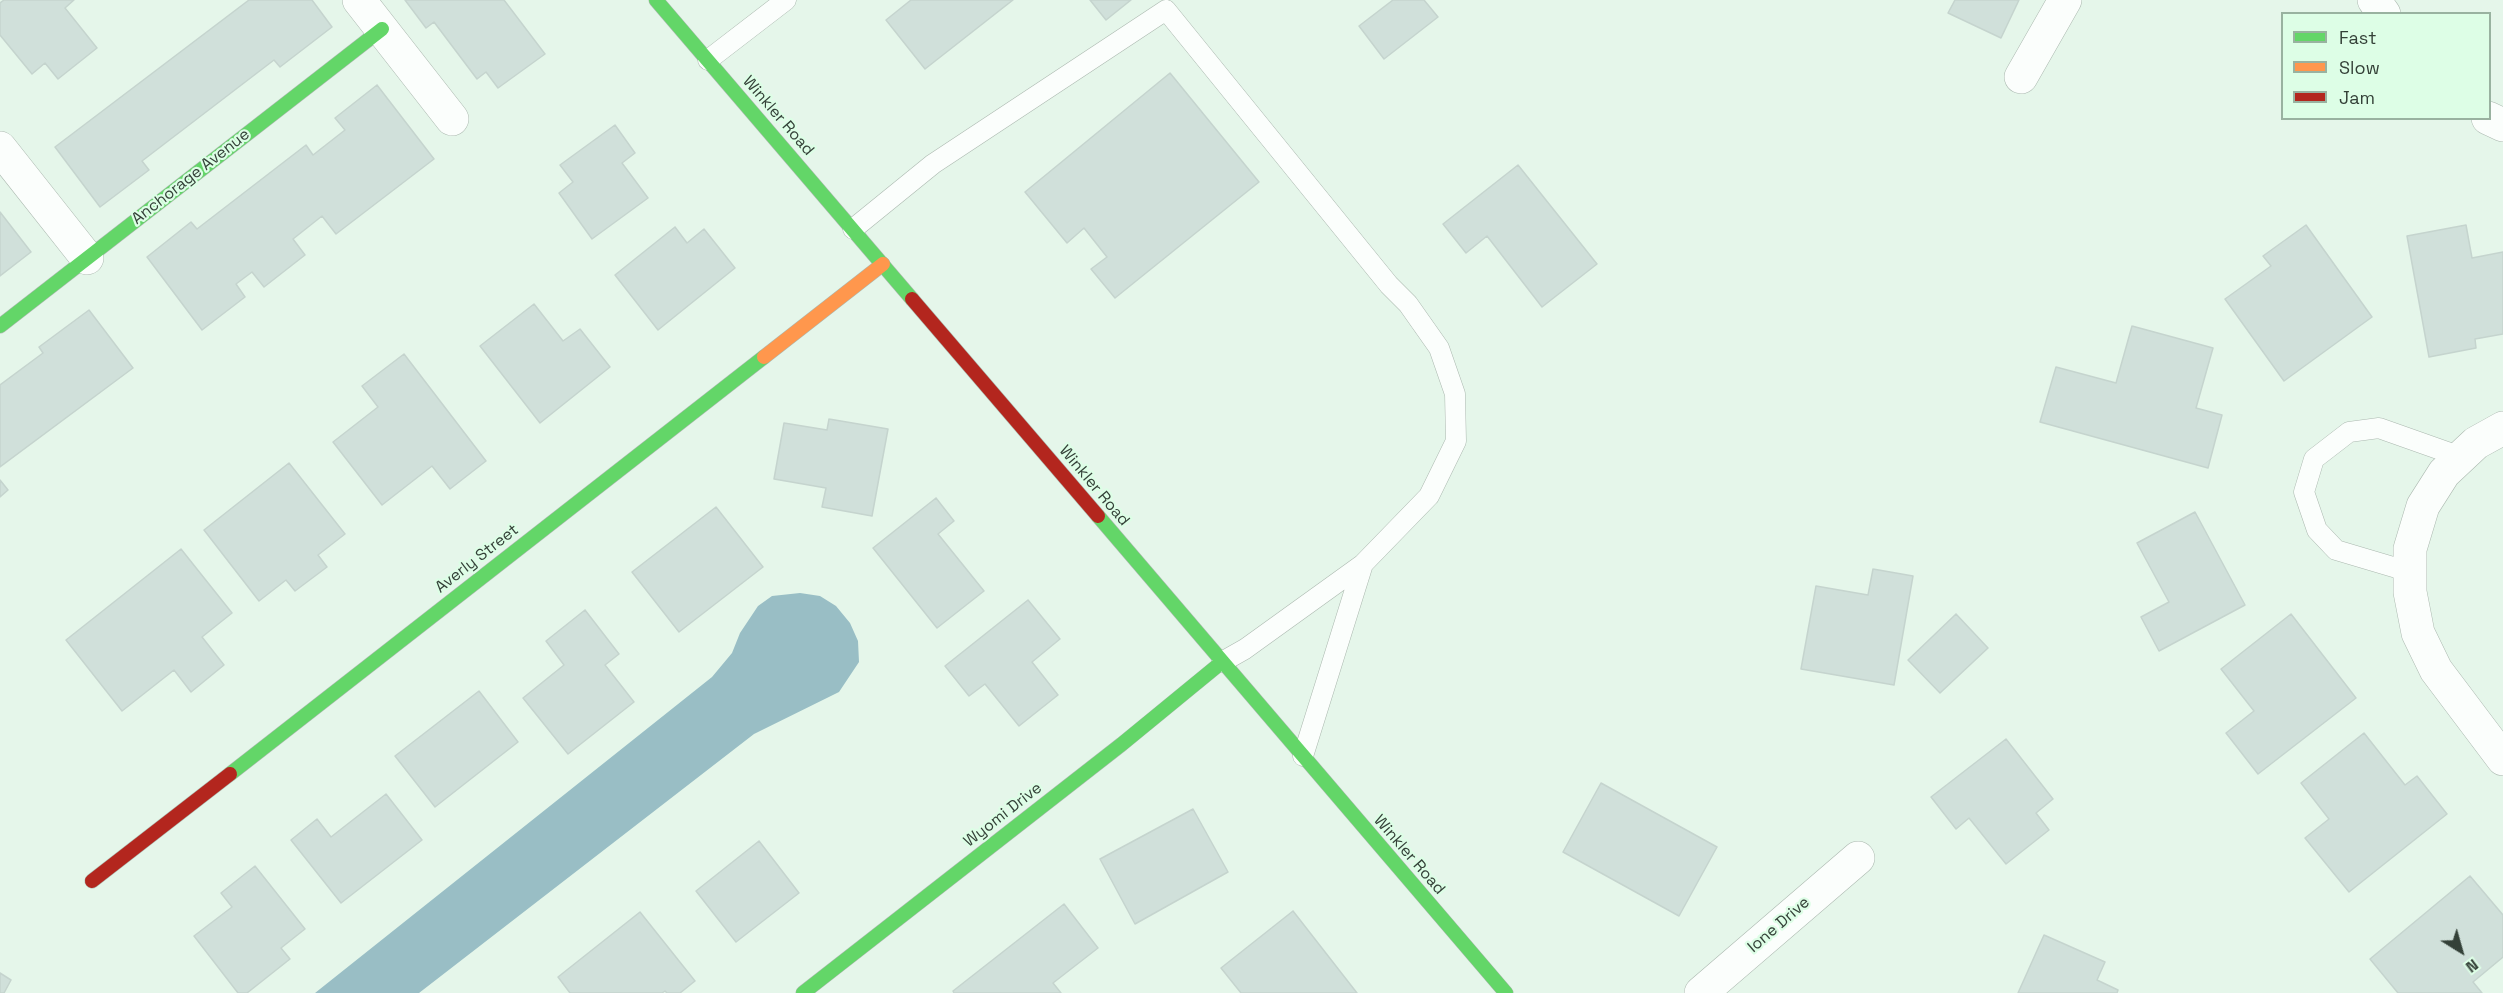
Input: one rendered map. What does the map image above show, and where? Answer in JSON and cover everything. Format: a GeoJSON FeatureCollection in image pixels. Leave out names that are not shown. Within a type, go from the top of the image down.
{"type":"FeatureCollection","features":[{"type":"Feature","properties":{"kind":"street"},"geometry":{"type":"LineString","coordinates":[[359,0],[452,119]]}},
{"type":"Feature","properties":{"kind":"street","name":"Winkler Road"},"geometry":{"type":"LineString","coordinates":[[656,0],[1506,993]]}},
{"type":"Feature","properties":{"kind":"street"},"geometry":{"type":"LineString","coordinates":[[2021,77],[2065,0]]}},
{"type":"Feature","properties":{"kind":"street","name":"Anchorage Avenue"},"geometry":{"type":"LineString","coordinates":[[0,326],[382,29]]}},
{"type":"Feature","properties":{"kind":"street"},"geometry":{"type":"LineString","coordinates":[[0,148],[87,258]]}},
{"type":"Feature","properties":{"kind":"street","name":"Averly Street"},"geometry":{"type":"LineString","coordinates":[[92,881],[883,264]]}},
{"type":"Feature","properties":{"kind":"street"},"geometry":{"type":"LineString","coordinates":[[2503,428],[2476,443],[2444,473],[2423,506],[2410,549],[2410,592],[2418,633],[2432,661],[2459,703],[2503,759]]}},
{"type":"Feature","properties":{"kind":"street","name":"Wyomi Drive"},"geometry":{"type":"LineString","coordinates":[[803,993],[1122,744],[1222,662]]}},
{"type":"Feature","properties":{"kind":"street","name":"Ione Drive"},"geometry":{"type":"LineString","coordinates":[[1701,993],[1858,858]]}},
{"type":"Feature","properties":{"kind":"lane"},"geometry":{"type":"LineString","coordinates":[[708,60],[786,0]]}},
{"type":"Feature","properties":{"kind":"lane"},"geometry":{"type":"LineString","coordinates":[[853,229],[933,164],[1166,10],[1389,285],[1408,304],[1439,348],[1455,394],[1456,441],[1429,496],[1363,564],[1245,649],[1222,662]]}},
{"type":"Feature","properties":{"kind":"lane"},"geometry":{"type":"LineString","coordinates":[[2410,572],[2336,550],[2317,530],[2304,492],[2314,459],[2349,432],[2379,428],[2461,457]]}},
{"type":"Feature","properties":{"kind":"lane"},"geometry":{"type":"LineString","coordinates":[[1303,756],[1363,564]]}},
{"type":"Feature","properties":{"kind":"water"},"geometry":{"type":"Polygon","coordinates":[[[800,593],[820,596],[836,606],[850,623],[858,641],[859,662],[839,692],[754,734],[419,993],[315,993],[712,677],[732,653],[740,633],[758,606],[772,596],[800,593]]]}},
{"type":"Feature","properties":{"kind":"building"},"geometry":{"type":"Polygon","coordinates":[[[4,0],[74,0],[65,8],[97,48],[58,79],[45,63],[32,74],[0,35],[0,3],[4,0]]]}},
{"type":"Feature","properties":{"kind":"building"},"geometry":{"type":"Polygon","coordinates":[[[249,0],[312,0],[332,27],[280,67],[274,60],[142,161],[149,170],[100,207],[55,147],[249,0]]]}},
{"type":"Feature","properties":{"kind":"building"},"geometry":{"type":"Polygon","coordinates":[[[405,0],[504,0],[545,54],[498,88],[486,72],[477,79],[434,22],[426,28],[405,0]]]}},
{"type":"Feature","properties":{"kind":"building"},"geometry":{"type":"Polygon","coordinates":[[[911,0],[1013,0],[925,69],[886,20],[911,0]]]}},
{"type":"Feature","properties":{"kind":"building"},"geometry":{"type":"Polygon","coordinates":[[[1090,0],[1131,0],[1106,20],[1090,0]]]}},
{"type":"Feature","properties":{"kind":"building"},"geometry":{"type":"Polygon","coordinates":[[[1393,0],[1424,0],[1438,17],[1384,59],[1359,26],[1393,0]]]}},
{"type":"Feature","properties":{"kind":"building"},"geometry":{"type":"Polygon","coordinates":[[[1955,0],[2019,0],[2001,38],[1948,13],[1955,0]]]}},
{"type":"Feature","properties":{"kind":"building"},"geometry":{"type":"Polygon","coordinates":[[[1170,73],[1259,182],[1115,298],[1091,269],[1107,257],[1084,228],[1067,243],[1025,192],[1170,73]]]}},
{"type":"Feature","properties":{"kind":"building"},"geometry":{"type":"Polygon","coordinates":[[[377,85],[434,159],[336,234],[322,216],[293,239],[305,255],[264,287],[252,272],[236,284],[245,297],[202,330],[147,257],[191,222],[197,229],[306,145],[313,155],[345,130],[335,118],[377,85]]]}},
{"type":"Feature","properties":{"kind":"building"},"geometry":{"type":"Polygon","coordinates":[[[615,125],[635,153],[622,163],[648,198],[592,239],[559,193],[573,182],[560,165],[615,125]]]}},
{"type":"Feature","properties":{"kind":"building"},"geometry":{"type":"Polygon","coordinates":[[[1518,165],[1597,264],[1542,307],[1487,236],[1466,253],[1443,224],[1518,165]]]}},
{"type":"Feature","properties":{"kind":"building"},"geometry":{"type":"Polygon","coordinates":[[[0,212],[31,252],[0,276],[0,212]]]}},
{"type":"Feature","properties":{"kind":"building"},"geometry":{"type":"Polygon","coordinates":[[[2306,225],[2372,317],[2284,381],[2225,299],[2271,266],[2263,256],[2306,225]]]}},
{"type":"Feature","properties":{"kind":"building"},"geometry":{"type":"Polygon","coordinates":[[[2466,225],[2472,258],[2503,252],[2503,334],[2475,339],[2476,348],[2429,357],[2407,236],[2466,225]]]}},
{"type":"Feature","properties":{"kind":"building"},"geometry":{"type":"Polygon","coordinates":[[[675,227],[687,243],[704,229],[735,268],[658,330],[615,275],[675,227]]]}},
{"type":"Feature","properties":{"kind":"building"},"geometry":{"type":"Polygon","coordinates":[[[534,304],[563,341],[580,329],[610,367],[540,423],[480,346],[534,304]]]}},
{"type":"Feature","properties":{"kind":"building"},"geometry":{"type":"Polygon","coordinates":[[[89,310],[133,368],[0,467],[0,385],[43,353],[39,347],[89,310]]]}},
{"type":"Feature","properties":{"kind":"building"},"geometry":{"type":"Polygon","coordinates":[[[2132,326],[2213,348],[2196,408],[2222,415],[2208,468],[2040,422],[2056,367],[2116,383],[2132,326]]]}},
{"type":"Feature","properties":{"kind":"building"},"geometry":{"type":"Polygon","coordinates":[[[404,354],[486,461],[450,489],[432,466],[382,505],[333,442],[378,407],[362,386],[404,354]]]}},
{"type":"Feature","properties":{"kind":"building"},"geometry":{"type":"Polygon","coordinates":[[[829,419],[888,429],[872,516],[822,507],[826,488],[774,479],[784,423],[827,430],[829,419]]]}},
{"type":"Feature","properties":{"kind":"building"},"geometry":{"type":"Polygon","coordinates":[[[289,463],[345,534],[318,555],[327,567],[295,591],[286,580],[259,601],[204,530],[289,463]]]}},
{"type":"Feature","properties":{"kind":"building"},"geometry":{"type":"Polygon","coordinates":[[[0,480],[8,490],[0,497],[0,480]]]}},
{"type":"Feature","properties":{"kind":"building"},"geometry":{"type":"Polygon","coordinates":[[[936,498],[954,521],[938,534],[984,591],[937,628],[873,548],[936,498]]]}},
{"type":"Feature","properties":{"kind":"building"},"geometry":{"type":"Polygon","coordinates":[[[716,507],[763,567],[679,632],[632,572],[716,507]]]}},
{"type":"Feature","properties":{"kind":"building"},"geometry":{"type":"Polygon","coordinates":[[[2195,512],[2245,605],[2159,651],[2141,617],[2169,602],[2137,543],[2195,512]]]}},
{"type":"Feature","properties":{"kind":"building"},"geometry":{"type":"Polygon","coordinates":[[[181,549],[232,613],[202,637],[224,665],[191,692],[174,670],[122,711],[66,640],[181,549]]]}},
{"type":"Feature","properties":{"kind":"building"},"geometry":{"type":"Polygon","coordinates":[[[1873,569],[1913,576],[1894,685],[1801,669],[1816,586],[1868,595],[1873,569]]]}},
{"type":"Feature","properties":{"kind":"building"},"geometry":{"type":"Polygon","coordinates":[[[1028,600],[1060,639],[1032,662],[1058,695],[1019,726],[985,684],[969,696],[945,666],[1028,600]]]}},
{"type":"Feature","properties":{"kind":"building"},"geometry":{"type":"Polygon","coordinates":[[[585,610],[619,654],[605,665],[634,702],[568,754],[523,698],[564,665],[546,641],[585,610]]]}},
{"type":"Feature","properties":{"kind":"building"},"geometry":{"type":"Polygon","coordinates":[[[1956,614],[1988,648],[1940,693],[1908,660],[1956,614]]]}},
{"type":"Feature","properties":{"kind":"building"},"geometry":{"type":"Polygon","coordinates":[[[2291,614],[2356,698],[2258,774],[2226,733],[2254,711],[2221,669],[2291,614]]]}},
{"type":"Feature","properties":{"kind":"building"},"geometry":{"type":"Polygon","coordinates":[[[479,691],[518,742],[435,807],[395,756],[479,691]]]}},
{"type":"Feature","properties":{"kind":"building"},"geometry":{"type":"Polygon","coordinates":[[[2364,733],[2405,785],[2417,776],[2447,814],[2349,892],[2305,838],[2329,819],[2301,783],[2364,733]]]}},
{"type":"Feature","properties":{"kind":"building"},"geometry":{"type":"Polygon","coordinates":[[[2006,739],[2053,799],[2036,813],[2049,830],[2006,864],[1969,818],[1956,829],[1931,797],[2006,739]]]}},
{"type":"Feature","properties":{"kind":"building"},"geometry":{"type":"Polygon","coordinates":[[[1601,783],[1717,847],[1679,916],[1563,852],[1601,783]]]}},
{"type":"Feature","properties":{"kind":"building"},"geometry":{"type":"Polygon","coordinates":[[[386,794],[422,840],[341,903],[291,840],[317,819],[331,837],[386,794]]]}},
{"type":"Feature","properties":{"kind":"building"},"geometry":{"type":"Polygon","coordinates":[[[1193,809],[1228,872],[1135,924],[1100,859],[1193,809]]]}},
{"type":"Feature","properties":{"kind":"building"},"geometry":{"type":"Polygon","coordinates":[[[759,841],[799,893],[736,942],[696,891],[759,841]]]}},
{"type":"Feature","properties":{"kind":"building"},"geometry":{"type":"Polygon","coordinates":[[[255,866],[305,929],[281,948],[290,959],[247,993],[238,993],[194,936],[232,907],[221,893],[255,866]]]}},
{"type":"Feature","properties":{"kind":"building"},"geometry":{"type":"Polygon","coordinates":[[[2470,876],[2503,915],[2503,957],[2473,982],[2482,993],[2398,993],[2370,959],[2470,876]]]}},
{"type":"Feature","properties":{"kind":"building"},"geometry":{"type":"Polygon","coordinates":[[[1064,904],[1098,948],[1053,983],[1061,993],[954,993],[953,991],[1064,904]]]}},
{"type":"Feature","properties":{"kind":"building"},"geometry":{"type":"Polygon","coordinates":[[[1293,911],[1357,993],[1241,993],[1221,968],[1293,911]]]}},
{"type":"Feature","properties":{"kind":"building"},"geometry":{"type":"Polygon","coordinates":[[[640,912],[695,981],[680,993],[665,991],[662,993],[570,993],[558,977],[640,912]]]}},
{"type":"Feature","properties":{"kind":"building"},"geometry":{"type":"Polygon","coordinates":[[[2044,935],[2105,962],[2097,980],[2118,990],[2117,993],[2018,993],[2044,935]]]}},
{"type":"Feature","properties":{"kind":"building"},"geometry":{"type":"Polygon","coordinates":[[[0,973],[11,980],[4,993],[0,993],[0,973]]]}},
{"type":"Feature","properties":{"kind":"traffic: fast"},"geometry":{"type":"LineString","coordinates":[[656,0],[912,299]]}},
{"type":"Feature","properties":{"kind":"traffic: fast"},"geometry":{"type":"LineString","coordinates":[[0,326],[382,29]]}},
{"type":"Feature","properties":{"kind":"traffic: fast"},"geometry":{"type":"LineString","coordinates":[[230,774],[764,357]]}},
{"type":"Feature","properties":{"kind":"traffic: fast"},"geometry":{"type":"LineString","coordinates":[[1098,516],[1506,993]]}},
{"type":"Feature","properties":{"kind":"traffic: fast"},"geometry":{"type":"LineString","coordinates":[[803,993],[1122,744],[1222,662]]}},
{"type":"Feature","properties":{"kind":"traffic: slow"},"geometry":{"type":"LineString","coordinates":[[764,357],[883,264]]}},
{"type":"Feature","properties":{"kind":"traffic: jam"},"geometry":{"type":"LineString","coordinates":[[912,299],[1098,516]]}},
{"type":"Feature","properties":{"kind":"traffic: jam"},"geometry":{"type":"LineString","coordinates":[[92,881],[230,774]]}}]}
